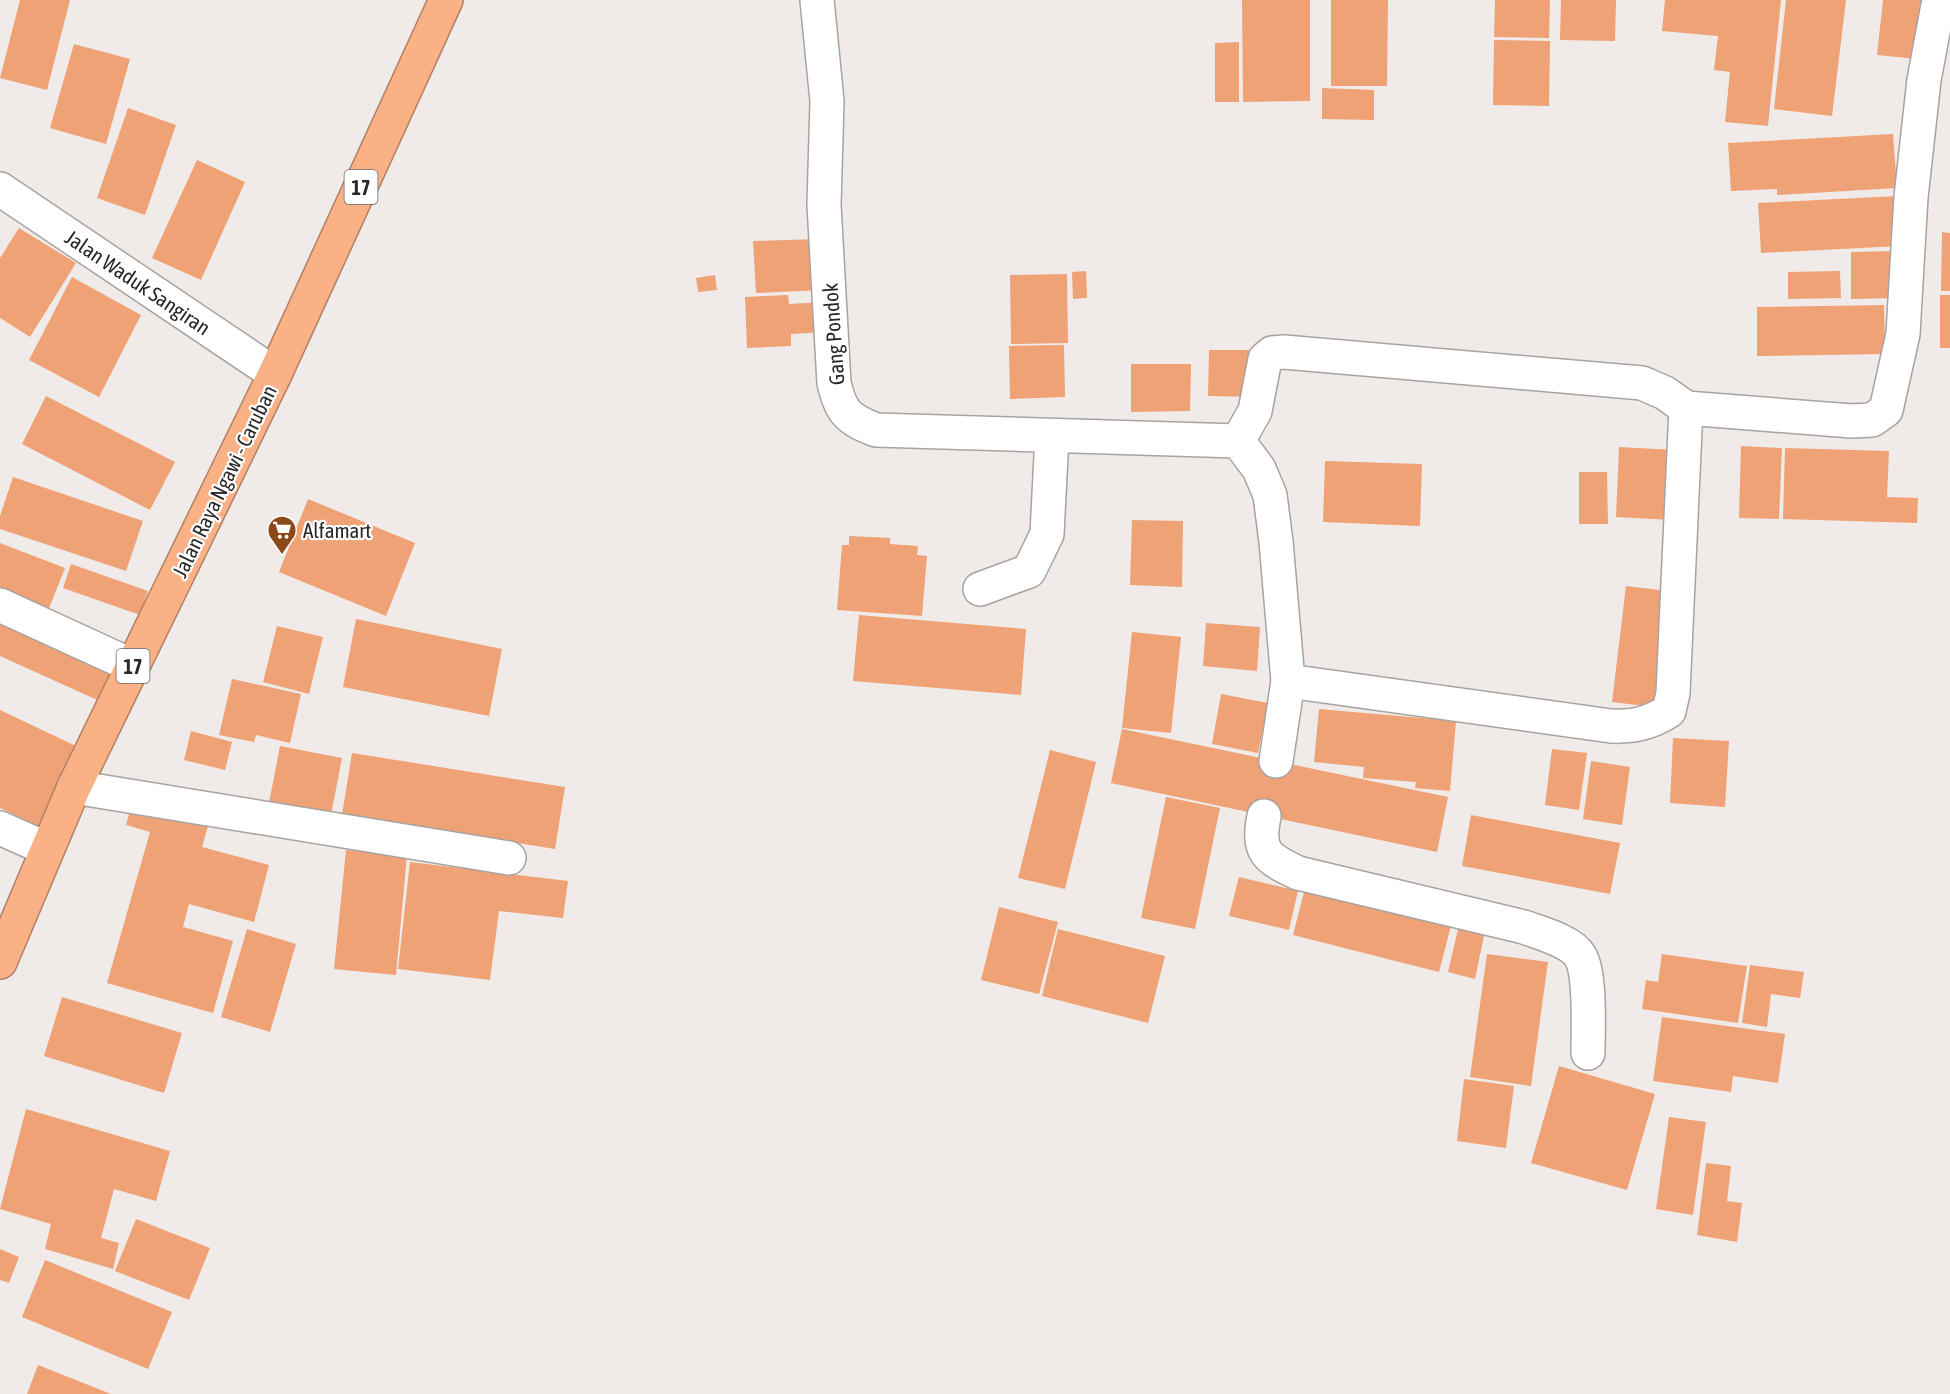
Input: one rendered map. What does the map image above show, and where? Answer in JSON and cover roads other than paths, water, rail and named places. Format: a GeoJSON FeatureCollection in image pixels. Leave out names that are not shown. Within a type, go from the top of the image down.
{"type":"FeatureCollection","features":[{"type":"Feature","properties":{"kind":"highway","name":"Jalan Raya Ngawi - Caruban"},"geometry":{"type":"LineString","coordinates":[[0,962],[74,787],[275,374],[446,0]]}},
{"type":"Feature","properties":{"kind":"street","name":"Gang Pondok"},"geometry":{"type":"LineString","coordinates":[[817,0],[827,101],[824,205],[834,382],[839,403],[853,421],[876,430],[1238,441]]}},
{"type":"Feature","properties":{"kind":"street"},"geometry":{"type":"LineString","coordinates":[[1276,761],[1288,681],[1282,595],[1270,495],[1259,469],[1238,441],[1255,411],[1265,359],[1272,353],[1284,352],[1642,383],[1665,393],[1686,408],[1852,421],[1872,420],[1886,410],[1903,334],[1911,197],[1924,80],[1939,0]]}},
{"type":"Feature","properties":{"kind":"street","name":"Jalan Waduk Sangiran"},"geometry":{"type":"LineString","coordinates":[[0,189],[275,374]]}},
{"type":"Feature","properties":{"kind":"street"},"geometry":{"type":"LineString","coordinates":[[1288,681],[1611,726],[1632,727],[1653,721],[1669,711],[1673,693],[1686,408]]}},
{"type":"Feature","properties":{"kind":"street"},"geometry":{"type":"LineString","coordinates":[[980,589],[1029,570],[1047,534],[1052,436]]}},
{"type":"Feature","properties":{"kind":"street"},"geometry":{"type":"LineString","coordinates":[[0,605],[133,666]]}},
{"type":"Feature","properties":{"kind":"street"},"geometry":{"type":"LineString","coordinates":[[74,787],[509,858]]}},
{"type":"Feature","properties":{"kind":"street"},"geometry":{"type":"LineString","coordinates":[[1264,816],[1260,837],[1263,850],[1276,863],[1298,873],[1524,927],[1558,939],[1580,956],[1586,982],[1588,1053]]}},
{"type":"Feature","properties":{"kind":"street"},"geometry":{"type":"LineString","coordinates":[[0,828],[47,849]]}},
{"type":"Feature","properties":{"kind":"place","name":"Alfamart"},"geometry":{"type":"Point","coordinates":[282,556]}}]}
